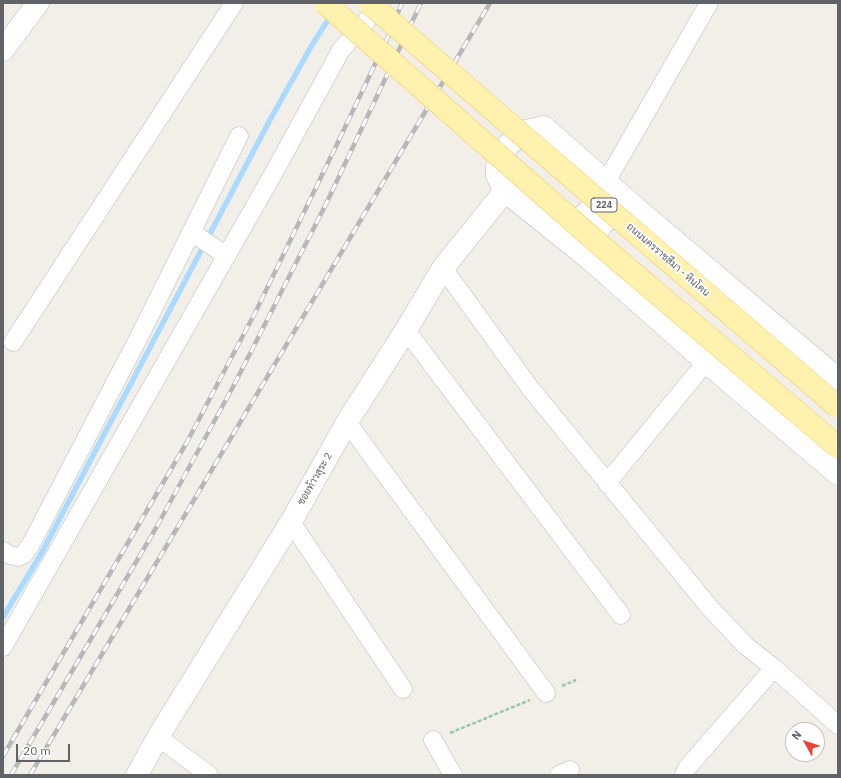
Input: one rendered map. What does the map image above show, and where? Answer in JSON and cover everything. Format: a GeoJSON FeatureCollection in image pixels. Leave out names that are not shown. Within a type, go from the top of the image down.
{"type":"FeatureCollection","features":[{"type":"Feature","properties":{"kind":"main road"},"geometry":{"type":"LineString","coordinates":[[3,50],[38,3]]}},
{"type":"Feature","properties":{"kind":"main road"},"geometry":{"type":"LineString","coordinates":[[325,3],[606,250],[838,447]]}},
{"type":"Feature","properties":{"kind":"main road","name":"ถนนนครราชสีมา - หินโคน"},"geometry":{"type":"LineString","coordinates":[[370,3],[838,407]]}},
{"type":"Feature","properties":{"kind":"main road"},"geometry":{"type":"LineString","coordinates":[[838,379],[638,210],[544,128],[526,131],[509,144],[498,166],[497,175],[505,192],[592,262],[706,362],[838,474]]}},
{"type":"Feature","properties":{"kind":"main road"},"geometry":{"type":"LineString","coordinates":[[550,229],[572,225],[588,212],[598,202],[606,182]]}},
{"type":"Feature","properties":{"kind":"main road","name":"ซอยท้าวสุระ 2"},"geometry":{"type":"LineString","coordinates":[[137,775],[158,737],[291,522],[348,422],[443,268],[505,192]]}},
{"type":"Feature","properties":{"kind":"main road"},"geometry":{"type":"LineString","coordinates":[[592,262],[592,242],[602,223],[621,212],[638,210]]}},
{"type":"Feature","properties":{"kind":"street"},"geometry":{"type":"LineString","coordinates":[[13,342],[234,3]]}},
{"type":"Feature","properties":{"kind":"street"},"geometry":{"type":"LineString","coordinates":[[3,647],[221,252],[341,50],[382,3]]}},
{"type":"Feature","properties":{"kind":"street"},"geometry":{"type":"LineString","coordinates":[[606,182],[709,3]]}},
{"type":"Feature","properties":{"kind":"street"},"geometry":{"type":"LineString","coordinates":[[3,551],[18,557],[24,554],[30,544],[195,234],[239,136]]}},
{"type":"Feature","properties":{"kind":"street"},"geometry":{"type":"LineString","coordinates":[[195,234],[221,252]]}},
{"type":"Feature","properties":{"kind":"street"},"geometry":{"type":"LineString","coordinates":[[443,268],[530,388],[710,608],[745,645],[774,668],[838,725]]}},
{"type":"Feature","properties":{"kind":"street"},"geometry":{"type":"LineString","coordinates":[[406,330],[621,615]]}},
{"type":"Feature","properties":{"kind":"street"},"geometry":{"type":"LineString","coordinates":[[607,483],[706,362]]}},
{"type":"Feature","properties":{"kind":"street"},"geometry":{"type":"LineString","coordinates":[[348,422],[546,693]]}},
{"type":"Feature","properties":{"kind":"street"},"geometry":{"type":"LineString","coordinates":[[291,522],[403,689]]}},
{"type":"Feature","properties":{"kind":"street"},"geometry":{"type":"LineString","coordinates":[[684,775],[687,768],[774,668]]}},
{"type":"Feature","properties":{"kind":"street"},"geometry":{"type":"LineString","coordinates":[[158,737],[210,775]]}},
{"type":"Feature","properties":{"kind":"street"},"geometry":{"type":"LineString","coordinates":[[433,740],[453,775]]}},
{"type":"Feature","properties":{"kind":"path"},"geometry":{"type":"LineString","coordinates":[[433,740],[576,680]]}},
{"type":"Feature","properties":{"kind":"waterway"},"geometry":{"type":"LineString","coordinates":[[3,617],[41,554],[271,118],[312,45],[331,15]]}},
{"type":"Feature","properties":{"kind":"railway"},"geometry":{"type":"LineString","coordinates":[[3,756],[187,442],[255,313],[388,37],[402,3]]}},
{"type":"Feature","properties":{"kind":"railway"},"geometry":{"type":"LineString","coordinates":[[11,775],[156,528],[234,385],[326,204],[421,3]]}},
{"type":"Feature","properties":{"kind":"railway"},"geometry":{"type":"LineString","coordinates":[[30,775],[490,3]]}}]}
